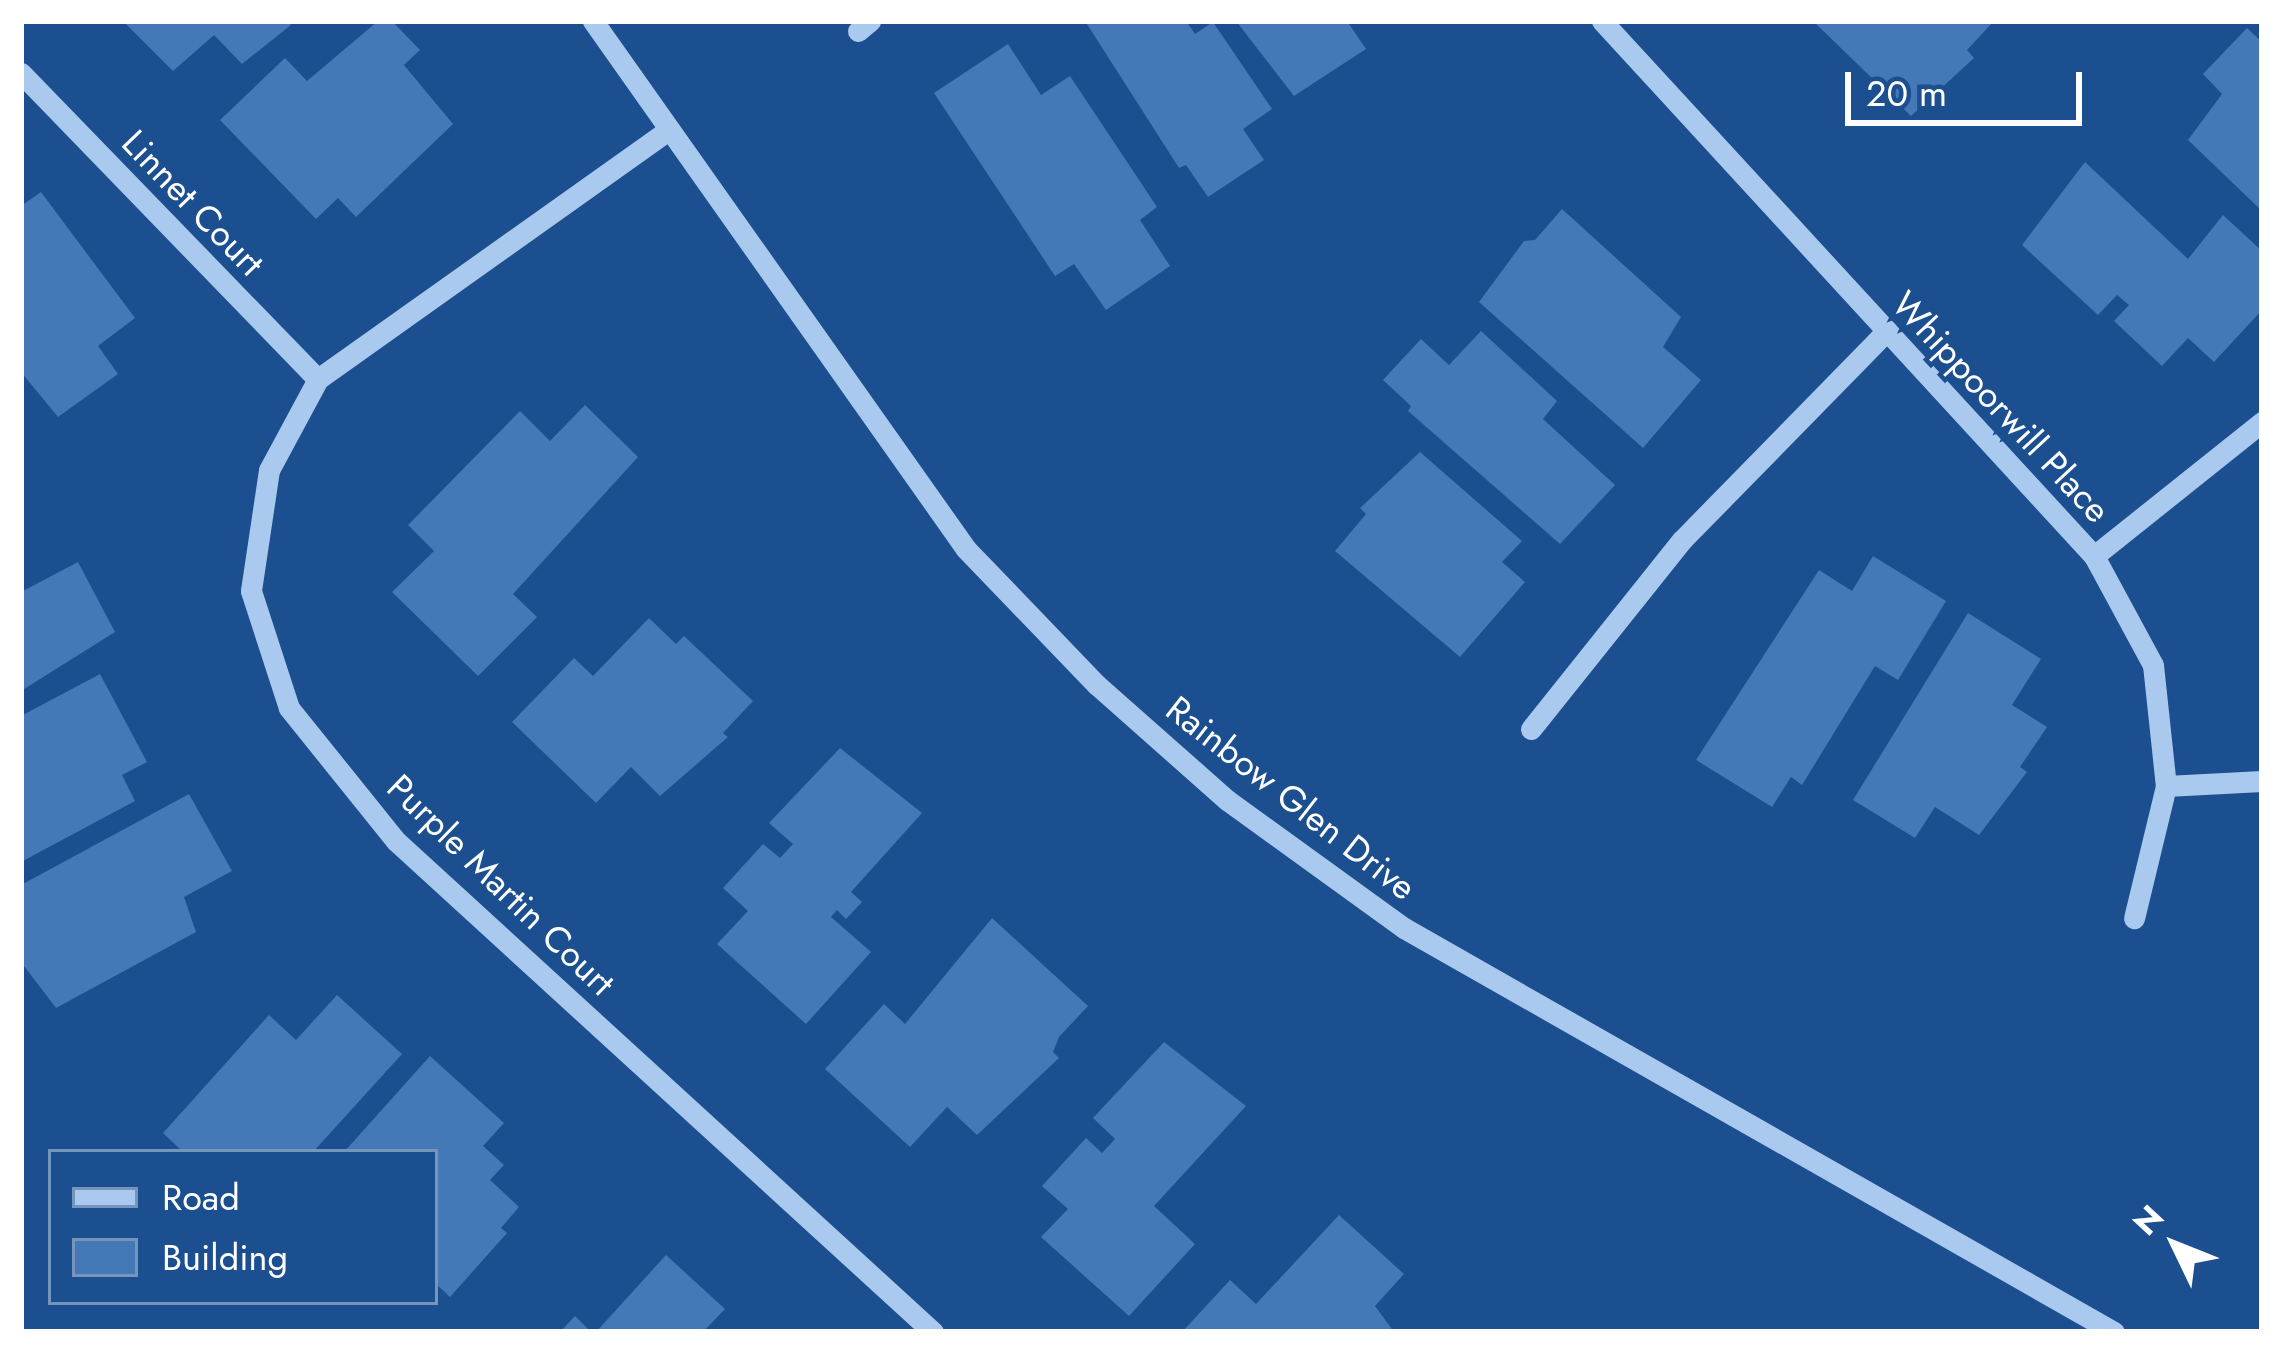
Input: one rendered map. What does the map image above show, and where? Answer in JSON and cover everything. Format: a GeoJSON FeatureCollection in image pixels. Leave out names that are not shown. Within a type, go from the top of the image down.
{"type":"FeatureCollection","features":[{"type":"Feature","properties":{"kind":"street","name":"Rainbow Glen Drive"},"geometry":{"type":"LineString","coordinates":[[592,21],[966,549],[1097,685],[1227,800],[1424,940],[2114,1332]]}},
{"type":"Feature","properties":{"kind":"street","name":"Whippoorwill Place"},"geometry":{"type":"LineString","coordinates":[[1614,25],[2094,556],[2153,665],[2166,786],[2134,918]]}},
{"type":"Feature","properties":{"kind":"street","name":"Linnet Court"},"geometry":{"type":"LineString","coordinates":[[21,73],[318,379]]}},
{"type":"Feature","properties":{"kind":"street","name":"Purple Martin Court"},"geometry":{"type":"LineString","coordinates":[[667,131],[318,379],[269,470],[251,591],[289,708],[396,841],[933,1332]]}},
{"type":"Feature","properties":{"kind":"street"},"geometry":{"type":"LineString","coordinates":[[1531,729],[1682,540],[1888,332]]}},
{"type":"Feature","properties":{"kind":"street"},"geometry":{"type":"LineString","coordinates":[[2094,556],[2262,422]]}},
{"type":"Feature","properties":{"kind":"street"},"geometry":{"type":"LineString","coordinates":[[2166,786],[2262,782]]}},
{"type":"Feature","properties":{"kind":"building"},"geometry":{"type":"Polygon","coordinates":[[[123,21],[288,21],[291,25],[242,64],[214,35],[173,71],[123,21]]]}},
{"type":"Feature","properties":{"kind":"building"},"geometry":{"type":"Polygon","coordinates":[[[378,21],[392,21],[420,50],[404,65],[453,124],[356,217],[338,198],[316,219],[220,120],[285,58],[307,81],[378,21]]]}},
{"type":"Feature","properties":{"kind":"building"},"geometry":{"type":"Polygon","coordinates":[[[1085,21],[1186,21],[1195,34],[1213,22],[1272,109],[1243,129],[1264,160],[1208,197],[1186,165],[1179,168],[1085,21]]]}},
{"type":"Feature","properties":{"kind":"building"},"geometry":{"type":"Polygon","coordinates":[[[1236,21],[1347,21],[1366,49],[1294,96],[1236,21]]]}},
{"type":"Feature","properties":{"kind":"building"},"geometry":{"type":"Polygon","coordinates":[[[1813,21],[1994,21],[1967,50],[1974,58],[1911,116],[1813,21]]]}},
{"type":"Feature","properties":{"kind":"building"},"geometry":{"type":"Polygon","coordinates":[[[2247,28],[2262,42],[2262,211],[2188,140],[2222,94],[2203,74],[2247,28]]]}},
{"type":"Feature","properties":{"kind":"building"},"geometry":{"type":"Polygon","coordinates":[[[1008,44],[1041,95],[1070,76],[1157,207],[1140,220],[1170,266],[1106,310],[1074,264],[1055,276],[934,93],[1008,44]]]}},
{"type":"Feature","properties":{"kind":"building"},"geometry":{"type":"Polygon","coordinates":[[[2085,162],[2188,259],[2223,215],[2262,251],[2262,310],[2214,362],[2188,338],[2162,366],[2114,321],[2129,305],[2117,295],[2098,315],[2022,245],[2085,162]]]}},
{"type":"Feature","properties":{"kind":"building"},"geometry":{"type":"Polygon","coordinates":[[[41,192],[135,318],[98,346],[118,374],[58,417],[21,372],[21,206],[41,192]]]}},
{"type":"Feature","properties":{"kind":"building"},"geometry":{"type":"Polygon","coordinates":[[[1562,209],[1681,317],[1663,347],[1701,380],[1643,448],[1479,302],[1524,241],[1535,240],[1562,209]]]}},
{"type":"Feature","properties":{"kind":"building"},"geometry":{"type":"Polygon","coordinates":[[[1481,331],[1557,401],[1543,419],[1615,485],[1560,544],[1408,411],[1411,406],[1383,380],[1421,339],[1449,365],[1481,331]]]}},
{"type":"Feature","properties":{"kind":"building"},"geometry":{"type":"Polygon","coordinates":[[[585,405],[638,457],[513,594],[537,617],[478,676],[392,592],[434,551],[408,525],[520,411],[550,441],[585,405]]]}},
{"type":"Feature","properties":{"kind":"building"},"geometry":{"type":"Polygon","coordinates":[[[1420,452],[1522,541],[1502,562],[1525,582],[1460,657],[1335,551],[1366,514],[1360,508],[1420,452]]]}},
{"type":"Feature","properties":{"kind":"building"},"geometry":{"type":"Polygon","coordinates":[[[1873,556],[1946,601],[1898,680],[1875,666],[1802,785],[1791,777],[1772,807],[1696,760],[1819,570],[1852,591],[1873,556]]]}},
{"type":"Feature","properties":{"kind":"building"},"geometry":{"type":"Polygon","coordinates":[[[78,562],[115,632],[21,691],[21,592],[78,562]]]}},
{"type":"Feature","properties":{"kind":"building"},"geometry":{"type":"Polygon","coordinates":[[[1968,613],[2041,659],[2012,705],[2047,727],[2020,767],[2027,772],[1979,835],[1935,807],[1915,838],[1853,800],[1968,613]]]}},
{"type":"Feature","properties":{"kind":"building"},"geometry":{"type":"Polygon","coordinates":[[[649,618],[676,644],[684,636],[753,701],[723,733],[728,737],[660,796],[631,767],[596,803],[512,722],[574,658],[593,676],[649,618]]]}},
{"type":"Feature","properties":{"kind":"building"},"geometry":{"type":"Polygon","coordinates":[[[100,674],[147,762],[122,775],[135,801],[21,862],[21,716],[100,674]]]}},
{"type":"Feature","properties":{"kind":"building"},"geometry":{"type":"Polygon","coordinates":[[[840,748],[922,813],[851,892],[862,902],[846,919],[837,910],[831,917],[871,952],[806,1024],[717,944],[748,911],[723,888],[763,844],[780,858],[793,844],[769,823],[840,748]]]}},
{"type":"Feature","properties":{"kind":"building"},"geometry":{"type":"Polygon","coordinates":[[[189,794],[232,871],[184,897],[196,932],[56,1008],[21,962],[21,885],[189,794]]]}},
{"type":"Feature","properties":{"kind":"building"},"geometry":{"type":"Polygon","coordinates":[[[992,918],[1088,1006],[1059,1037],[1053,1052],[1059,1058],[977,1135],[947,1107],[910,1147],[825,1069],[884,1004],[905,1024],[992,918]]]}},
{"type":"Feature","properties":{"kind":"building"},"geometry":{"type":"Polygon","coordinates":[[[337,995],[402,1054],[316,1149],[180,1149],[163,1133],[269,1015],[296,1040],[337,995]]]}},
{"type":"Feature","properties":{"kind":"building"},"geometry":{"type":"Polygon","coordinates":[[[1164,1042],[1246,1106],[1154,1206],[1195,1244],[1129,1316],[1041,1237],[1068,1209],[1042,1186],[1086,1138],[1102,1153],[1115,1139],[1093,1118],[1164,1042]]]}},
{"type":"Feature","properties":{"kind":"building"},"geometry":{"type":"Polygon","coordinates":[[[430,1056],[504,1123],[483,1146],[504,1165],[490,1180],[519,1207],[501,1228],[507,1233],[450,1297],[438,1286],[438,1149],[347,1149],[430,1056]]]}},
{"type":"Feature","properties":{"kind":"building"},"geometry":{"type":"Polygon","coordinates":[[[1339,1215],[1404,1274],[1375,1306],[1394,1332],[1182,1332],[1230,1280],[1256,1304],[1339,1215]]]}},
{"type":"Feature","properties":{"kind":"building"},"geometry":{"type":"Polygon","coordinates":[[[666,1255],[725,1309],[703,1332],[596,1332],[666,1255]]]}},
{"type":"Feature","properties":{"kind":"building"},"geometry":{"type":"Polygon","coordinates":[[[575,1316],[591,1332],[560,1332],[575,1316]]]}}]}
